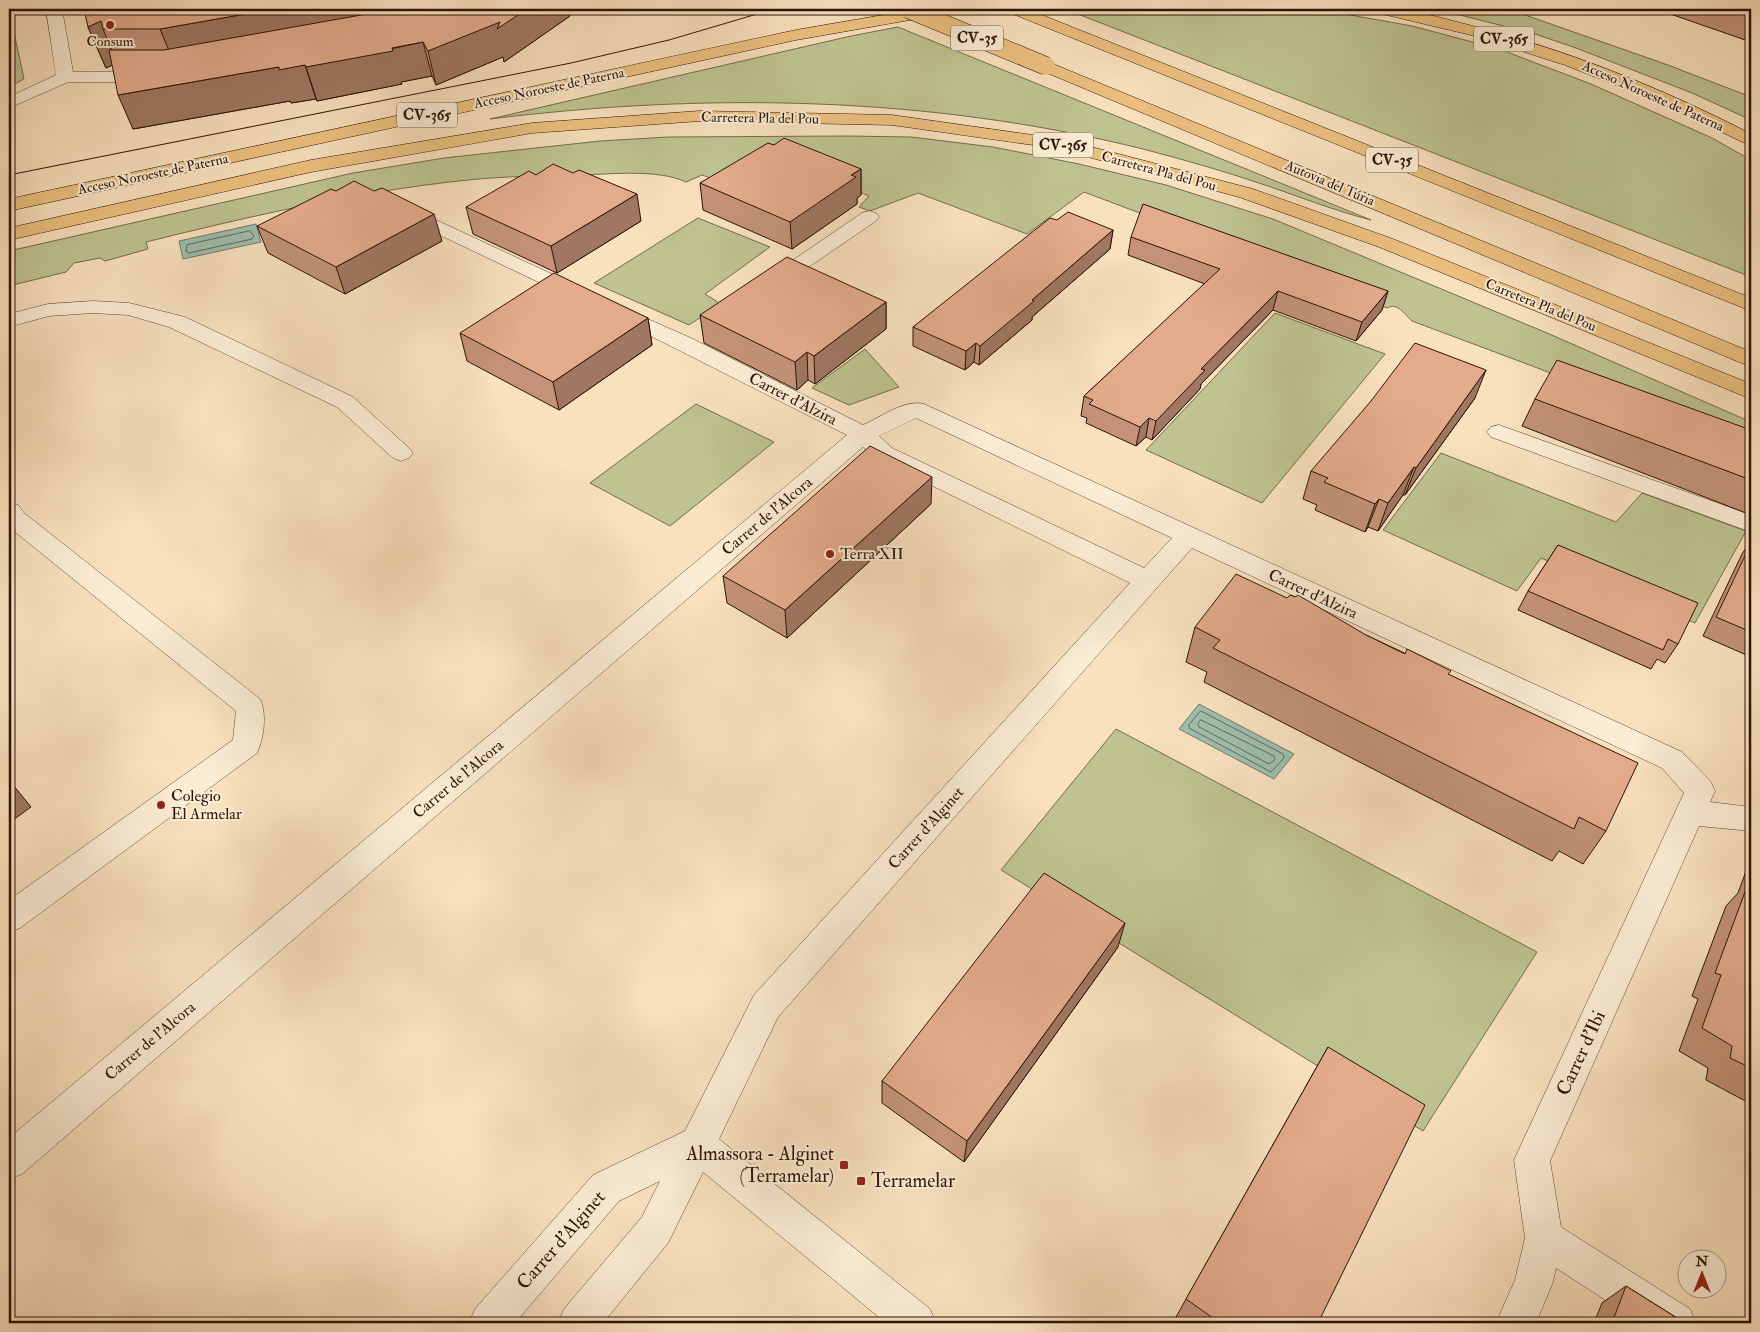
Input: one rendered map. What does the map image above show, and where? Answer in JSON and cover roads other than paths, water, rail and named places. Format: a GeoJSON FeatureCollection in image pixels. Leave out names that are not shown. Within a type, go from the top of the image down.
{"type":"FeatureCollection","features":[{"type":"Feature","properties":{"kind":"main road","name":"Autovia del Túria"},"geometry":{"type":"LineString","coordinates":[[908,9],[1751,360]]}},
{"type":"Feature","properties":{"kind":"main road","name":"Acceso Noroeste de Paterna"},"geometry":{"type":"LineString","coordinates":[[9,205],[786,37],[944,9]]}},
{"type":"Feature","properties":{"kind":"main road","name":"CV-35"},"geometry":{"type":"LineString","coordinates":[[1014,9],[1751,305]]}},
{"type":"Feature","properties":{"kind":"main road","name":"Acceso Noroeste de Paterna"},"geometry":{"type":"LineString","coordinates":[[1380,9],[1438,20],[1524,45],[1579,64],[1682,106],[1751,141]]}},
{"type":"Feature","properties":{"kind":"main road","name":"Carretera Pla del Pou"},"geometry":{"type":"LineString","coordinates":[[532,128],[700,116],[892,120],[1055,143],[1246,194],[1386,243],[1751,392]]}},
{"type":"Feature","properties":{"kind":"main road","name":"Acceso Noroeste de Paterna"},"geometry":{"type":"LineString","coordinates":[[9,234],[311,166],[532,128]]}},
{"type":"Feature","properties":{"kind":"street"},"geometry":{"type":"LineString","coordinates":[[54,9],[65,77]]}},
{"type":"Feature","properties":{"kind":"street"},"geometry":{"type":"LineString","coordinates":[[9,103],[65,77],[168,77]]}},
{"type":"Feature","properties":{"kind":"street"},"geometry":{"type":"LineString","coordinates":[[756,294],[869,217]]}},
{"type":"Feature","properties":{"kind":"street","name":"Carrer d'Alzira"},"geometry":{"type":"LineString","coordinates":[[434,225],[693,338],[863,434],[884,453],[1148,581]]}},
{"type":"Feature","properties":{"kind":"street"},"geometry":{"type":"LineString","coordinates":[[9,321],[48,310],[93,307],[129,309],[177,322],[345,402],[401,453]]}},
{"type":"Feature","properties":{"kind":"street","name":"Carrer d'Alzira"},"geometry":{"type":"LineString","coordinates":[[916,409],[1672,760],[1696,802]]}},
{"type":"Feature","properties":{"kind":"street","name":"Carrer de l'Alcora"},"geometry":{"type":"LineString","coordinates":[[9,1161],[863,434],[916,409]]}},
{"type":"Feature","properties":{"kind":"street"},"geometry":{"type":"LineString","coordinates":[[1499,432],[1751,524]]}},
{"type":"Feature","properties":{"kind":"street"},"geometry":{"type":"LineString","coordinates":[[9,511],[15,519],[250,708],[247,745],[9,918]]}},
{"type":"Feature","properties":{"kind":"street","name":"Carrer d'Alginet"},"geometry":{"type":"LineString","coordinates":[[578,1323],[655,1230],[766,1006],[1188,536]]}},
{"type":"Feature","properties":{"kind":"street"},"geometry":{"type":"LineString","coordinates":[[1696,802],[1751,819]]}},
{"type":"Feature","properties":{"kind":"street","name":"Carrer d'Ibi"},"geometry":{"type":"LineString","coordinates":[[1516,1323],[1534,1282],[1544,1238],[1532,1160],[1696,802]]}},
{"type":"Feature","properties":{"kind":"street"},"geometry":{"type":"LineString","coordinates":[[697,1144],[916,1323]]}},
{"type":"Feature","properties":{"kind":"street","name":"Carrer d'Alginet"},"geometry":{"type":"LineString","coordinates":[[489,1323],[606,1188],[697,1144]]}},
{"type":"Feature","properties":{"kind":"street"},"geometry":{"type":"LineString","coordinates":[[1544,1238],[1676,1323]]}},
{"type":"Feature","properties":{"kind":"water"},"geometry":{"type":"Polygon","coordinates":[[[256,224],[261,242],[183,259],[179,241],[256,224]]]}},
{"type":"Feature","properties":{"kind":"water"},"geometry":{"type":"Polygon","coordinates":[[[1199,704],[1294,754],[1274,779],[1179,729],[1199,704]]]}},
{"type":"Feature","properties":{"kind":"tram line"},"geometry":{"type":"LineString","coordinates":[[9,175],[571,63],[669,40],[774,9]]}},
{"type":"Feature","properties":{"kind":"place","name":"Consum"},"geometry":{"type":"Point","coordinates":[110,25]}},
{"type":"Feature","properties":{"kind":"place","name":"Terra XII"},"geometry":{"type":"Point","coordinates":[830,554]}},
{"type":"Feature","properties":{"kind":"place","name":"Colegio El Armelar"},"geometry":{"type":"Point","coordinates":[161,805]}},
{"type":"Feature","properties":{"kind":"place","name":"Almassora - Alginet (Terramelar)"},"geometry":{"type":"Point","coordinates":[844,1165]}},
{"type":"Feature","properties":{"kind":"place","name":"Terramelar"},"geometry":{"type":"Point","coordinates":[861,1181]}}]}
